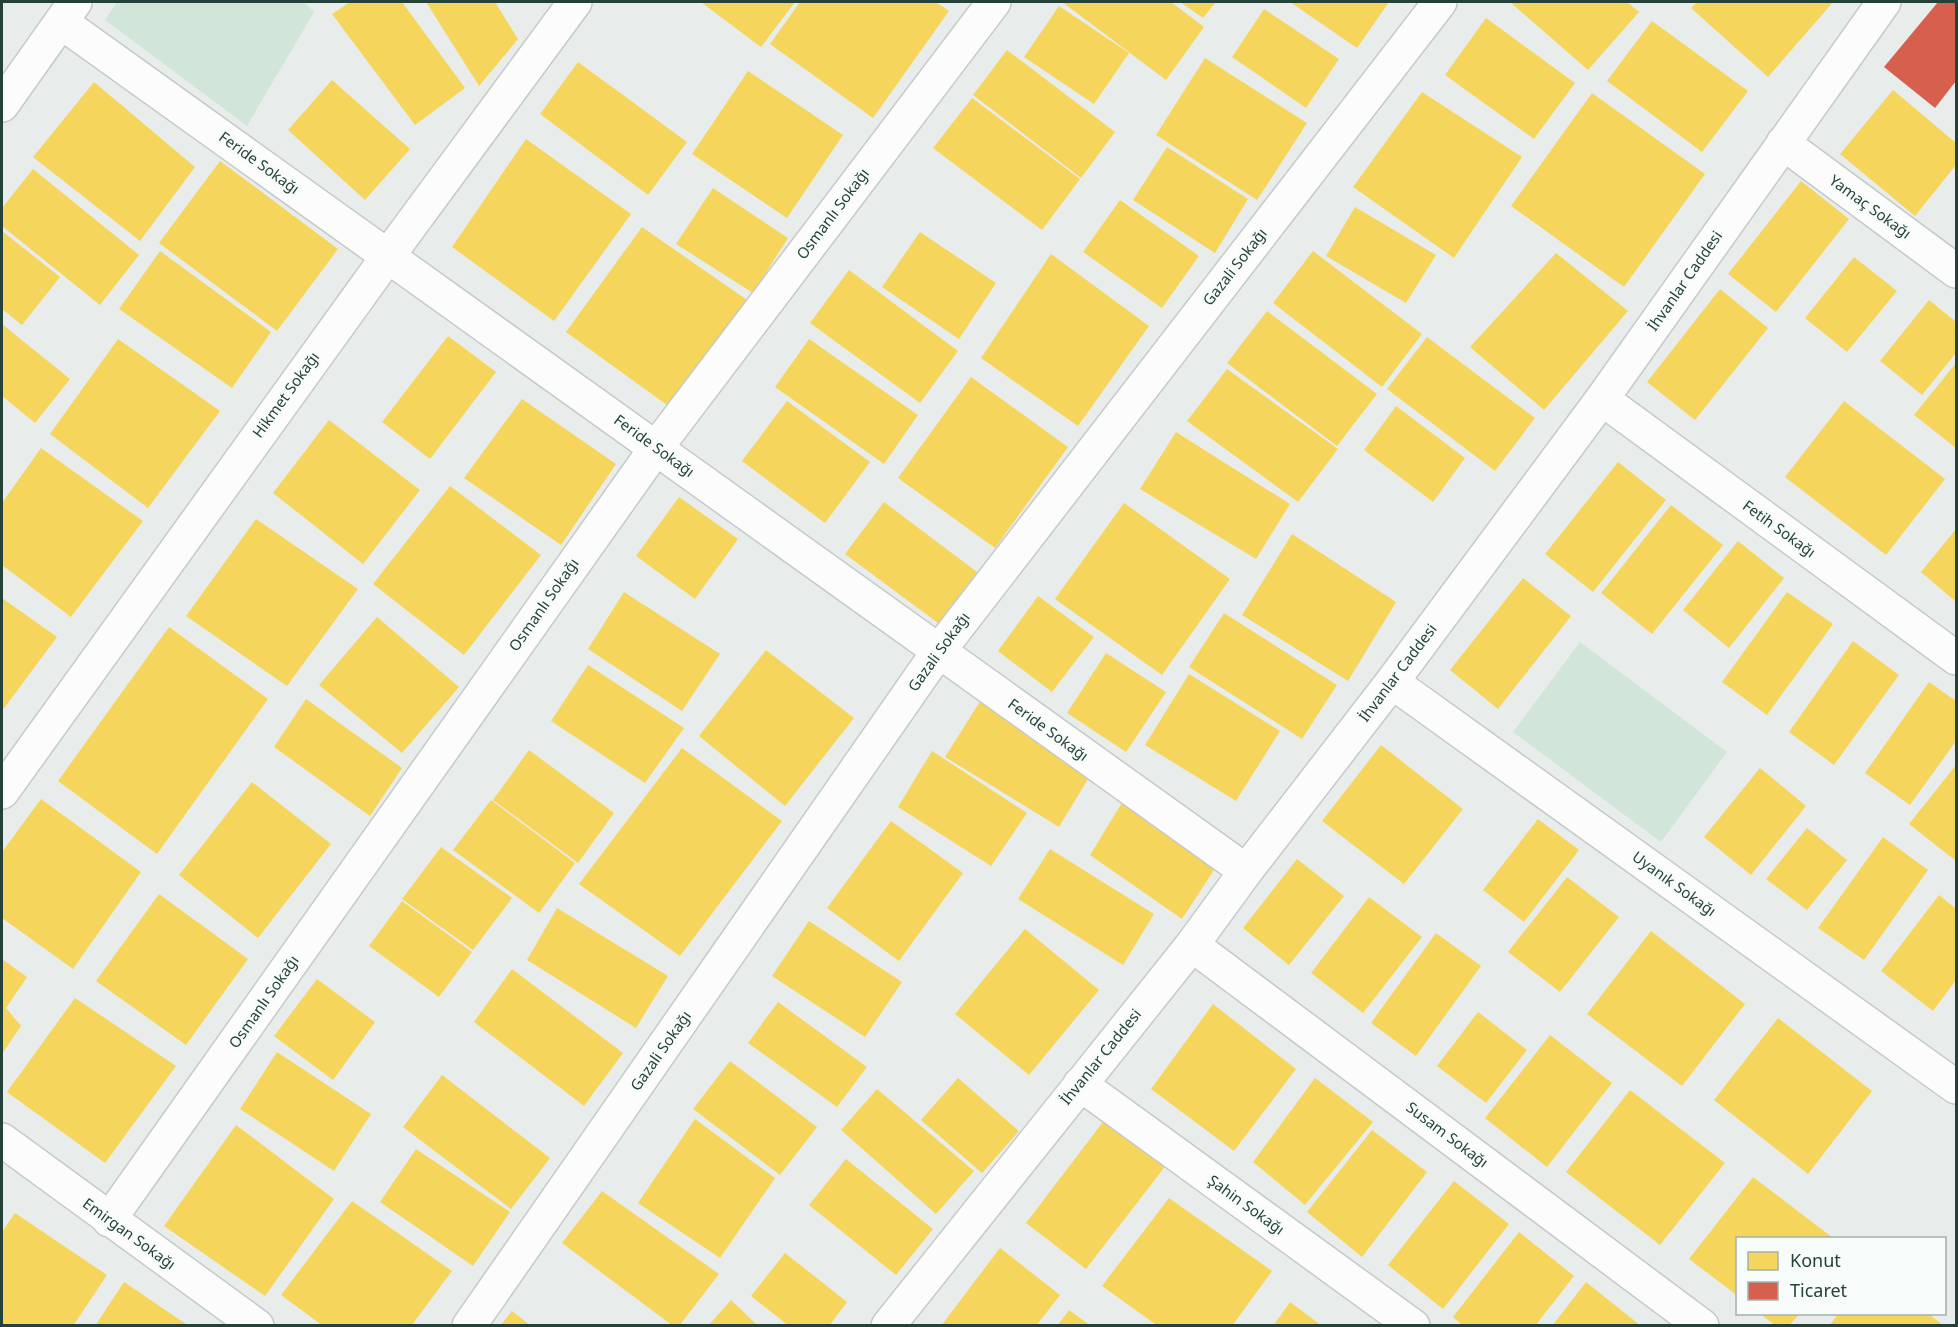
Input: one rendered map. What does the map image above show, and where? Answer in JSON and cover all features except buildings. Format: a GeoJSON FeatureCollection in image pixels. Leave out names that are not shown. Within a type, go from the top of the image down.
{"type":"FeatureCollection","features":[{"type":"Feature","properties":{"kind":"street","name":"Hikmet Sokağı"},"geometry":{"type":"LineString","coordinates":[[2,792],[388,256],[575,2]]}},
{"type":"Feature","properties":{"kind":"street","name":"Osmanlı Sokağı"},"geometry":{"type":"LineString","coordinates":[[110,1220],[656,448],[994,2]]}},
{"type":"Feature","properties":{"kind":"street","name":"Gazali Sokağı"},"geometry":{"type":"LineString","coordinates":[[469,1326],[938,652],[1440,2]]}},
{"type":"Feature","properties":{"kind":"street","name":"İhvanlar Caddesi"},"geometry":{"type":"LineString","coordinates":[[888,1326],[1192,945],[1392,682],[1602,399],[1884,2]]}},
{"type":"Feature","properties":{"kind":"street","name":"Feride Sokağı"},"geometry":{"type":"LineString","coordinates":[[68,12],[388,256],[1246,872]]}},
{"type":"Feature","properties":{"kind":"street"},"geometry":{"type":"LineString","coordinates":[[6,87],[68,12]]}},
{"type":"Feature","properties":{"kind":"street","name":"Yamaç Sokağı"},"geometry":{"type":"LineString","coordinates":[[1783,143],[1956,271]]}},
{"type":"Feature","properties":{"kind":"street","name":"Fetih Sokağı"},"geometry":{"type":"LineString","coordinates":[[1602,399],[1956,658]]}},
{"type":"Feature","properties":{"kind":"street","name":"Uyanık Sokağı"},"geometry":{"type":"LineString","coordinates":[[1392,682],[1956,1087]]}},
{"type":"Feature","properties":{"kind":"street","name":"Susam Sokağı"},"geometry":{"type":"LineString","coordinates":[[1192,945],[1702,1326]]}},
{"type":"Feature","properties":{"kind":"street","name":"Şahin Sokağı"},"geometry":{"type":"LineString","coordinates":[[1080,1084],[1413,1326]]}},
{"type":"Feature","properties":{"kind":"street","name":"Emirgan Sokağı"},"geometry":{"type":"LineString","coordinates":[[2,1140],[257,1326]]}},
{"type":"Feature","properties":{"kind":"green space"},"geometry":{"type":"Polygon","coordinates":[[[117,2],[304,2],[314,12],[247,126],[105,20],[117,2]]]}},
{"type":"Feature","properties":{"kind":"green space"},"geometry":{"type":"Polygon","coordinates":[[[1580,642],[1727,752],[1661,842],[1513,732],[1580,642]]]}}]}
